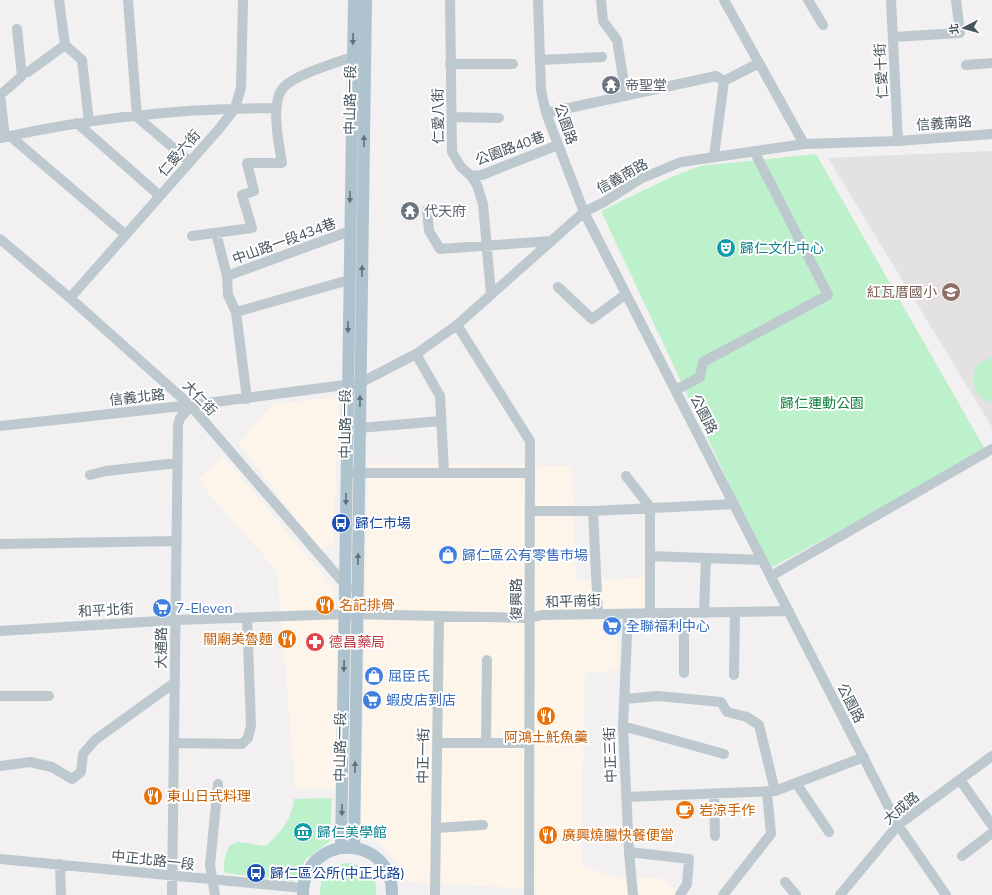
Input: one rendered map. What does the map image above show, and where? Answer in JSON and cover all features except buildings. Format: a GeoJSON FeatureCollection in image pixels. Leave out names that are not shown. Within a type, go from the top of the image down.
{"type":"FeatureCollection","features":[{"type":"Feature","properties":{"kind":"main road","name":"中山路一段"},"geometry":{"type":"LineString","coordinates":[[341,847],[354,0]]}},
{"type":"Feature","properties":{"kind":"main road","name":"中山路一段"},"geometry":{"type":"LineString","coordinates":[[354,848],[366,0]]}},
{"type":"Feature","properties":{"kind":"main road"},"geometry":{"type":"LineString","coordinates":[[303,892],[308,871],[316,861],[325,854],[341,847],[364,850],[380,861],[390,879],[392,895]]}},
{"type":"Feature","properties":{"kind":"street"},"geometry":{"type":"LineString","coordinates":[[59,0],[65,45],[82,60],[89,122]]}},
{"type":"Feature","properties":{"kind":"street"},"geometry":{"type":"LineString","coordinates":[[128,0],[137,116],[190,162]]}},
{"type":"Feature","properties":{"kind":"street","name":"仁愛六街"},"geometry":{"type":"LineString","coordinates":[[70,298],[190,162],[235,108],[242,88],[243,0]]}},
{"type":"Feature","properties":{"kind":"street","name":"仁愛八街"},"geometry":{"type":"LineString","coordinates":[[450,0],[452,152],[461,167],[471,176],[477,185],[483,204],[491,294]]}},
{"type":"Feature","properties":{"kind":"street","name":"公園路"},"geometry":{"type":"LineString","coordinates":[[538,0],[542,90],[546,113],[584,212],[898,825],[946,895]]}},
{"type":"Feature","properties":{"kind":"street"},"geometry":{"type":"LineString","coordinates":[[601,0],[603,21],[617,40],[625,96]]}},
{"type":"Feature","properties":{"kind":"street"},"geometry":{"type":"LineString","coordinates":[[724,0],[804,144]]}},
{"type":"Feature","properties":{"kind":"street"},"geometry":{"type":"LineString","coordinates":[[808,0],[823,25]]}},
{"type":"Feature","properties":{"kind":"street","name":"仁愛十街"},"geometry":{"type":"LineString","coordinates":[[891,0],[898,141]]}},
{"type":"Feature","properties":{"kind":"street"},"geometry":{"type":"LineString","coordinates":[[894,37],[960,33],[956,0]]}},
{"type":"Feature","properties":{"kind":"street"},"geometry":{"type":"LineString","coordinates":[[17,29],[22,76],[0,95],[5,137],[126,235]]}},
{"type":"Feature","properties":{"kind":"street"},"geometry":{"type":"LineString","coordinates":[[28,72],[65,45]]}},
{"type":"Feature","properties":{"kind":"street"},"geometry":{"type":"LineString","coordinates":[[192,236],[252,228],[242,195],[254,191],[247,163],[282,163],[276,108],[283,88],[306,73],[352,57]]}},
{"type":"Feature","properties":{"kind":"street"},"geometry":{"type":"LineString","coordinates":[[540,60],[602,57]]}},
{"type":"Feature","properties":{"kind":"street"},"geometry":{"type":"LineString","coordinates":[[724,81],[759,63]]}},
{"type":"Feature","properties":{"kind":"street"},"geometry":{"type":"LineString","coordinates":[[966,66],[992,63]]}},
{"type":"Feature","properties":{"kind":"street"},"geometry":{"type":"LineString","coordinates":[[450,64],[513,64]]}},
{"type":"Feature","properties":{"kind":"street"},"geometry":{"type":"LineString","coordinates":[[546,113],[716,76],[724,81]]}},
{"type":"Feature","properties":{"kind":"street"},"geometry":{"type":"LineString","coordinates":[[714,156],[724,81]]}},
{"type":"Feature","properties":{"kind":"street"},"geometry":{"type":"LineString","coordinates":[[5,137],[77,123],[137,116],[235,108],[276,108]]}},
{"type":"Feature","properties":{"kind":"street"},"geometry":{"type":"LineString","coordinates":[[452,117],[499,118]]}},
{"type":"Feature","properties":{"kind":"street"},"geometry":{"type":"LineString","coordinates":[[77,123],[160,196]]}},
{"type":"Feature","properties":{"kind":"street","name":"信義南路"},"geometry":{"type":"LineString","coordinates":[[348,386],[360,383],[416,354],[457,325],[584,212],[604,202],[640,179],[681,162],[804,144],[898,141],[992,134]]}},
{"type":"Feature","properties":{"kind":"street","name":"公園路40巷"},"geometry":{"type":"LineString","coordinates":[[471,176],[482,175],[558,145]]}},
{"type":"Feature","properties":{"kind":"street"},"geometry":{"type":"LineString","coordinates":[[676,390],[700,377],[703,362],[828,295],[754,151]]}},
{"type":"Feature","properties":{"kind":"street"},"geometry":{"type":"LineString","coordinates":[[427,210],[429,231],[440,249],[551,241]]}},
{"type":"Feature","properties":{"kind":"street","name":"中山路一段434巷"},"geometry":{"type":"LineString","coordinates":[[227,276],[350,231]]}},
{"type":"Feature","properties":{"kind":"street"},"geometry":{"type":"LineString","coordinates":[[216,233],[227,276],[228,295],[236,312],[247,398]]}},
{"type":"Feature","properties":{"kind":"street","name":"大仁街"},"geometry":{"type":"LineString","coordinates":[[0,239],[70,298],[191,406],[345,585],[358,598]]}},
{"type":"Feature","properties":{"kind":"street"},"geometry":{"type":"LineString","coordinates":[[236,312],[349,280]]}},
{"type":"Feature","properties":{"kind":"street"},"geometry":{"type":"LineString","coordinates":[[558,287],[592,319],[626,294]]}},
{"type":"Feature","properties":{"kind":"street","name":"復興路"},"geometry":{"type":"LineString","coordinates":[[457,325],[530,441],[529,895]]}},
{"type":"Feature","properties":{"kind":"street"},"geometry":{"type":"LineString","coordinates":[[416,354],[440,396],[444,473]]}},
{"type":"Feature","properties":{"kind":"street","name":"信義北路"},"geometry":{"type":"LineString","coordinates":[[0,426],[191,406],[348,386]]}},
{"type":"Feature","properties":{"kind":"street","name":"大通路"},"geometry":{"type":"LineString","coordinates":[[172,895],[178,425],[180,418],[191,406]]}},
{"type":"Feature","properties":{"kind":"street"},"geometry":{"type":"LineString","coordinates":[[359,428],[441,421]]}},
{"type":"Feature","properties":{"kind":"street"},"geometry":{"type":"LineString","coordinates":[[771,576],[992,449]]}},
{"type":"Feature","properties":{"kind":"street"},"geometry":{"type":"LineString","coordinates":[[90,475],[106,471],[178,464]]}},
{"type":"Feature","properties":{"kind":"street"},"geometry":{"type":"LineString","coordinates":[[347,473],[530,472]]}},
{"type":"Feature","properties":{"kind":"street"},"geometry":{"type":"LineString","coordinates":[[626,476],[650,507],[650,614]]}},
{"type":"Feature","properties":{"kind":"street"},"geometry":{"type":"LineString","coordinates":[[530,511],[593,511],[734,504]]}},
{"type":"Feature","properties":{"kind":"street"},"geometry":{"type":"LineString","coordinates":[[593,511],[598,614]]}},
{"type":"Feature","properties":{"kind":"street"},"geometry":{"type":"LineString","coordinates":[[0,543],[176,541]]}},
{"type":"Feature","properties":{"kind":"street"},"geometry":{"type":"LineString","coordinates":[[650,556],[763,560]]}},
{"type":"Feature","properties":{"kind":"street"},"geometry":{"type":"LineString","coordinates":[[704,613],[706,558]]}},
{"type":"Feature","properties":{"kind":"street","name":"和平南街"},"geometry":{"type":"LineString","coordinates":[[358,615],[530,618],[542,616],[598,614],[789,611]]}},
{"type":"Feature","properties":{"kind":"street"},"geometry":{"type":"LineString","coordinates":[[734,675],[735,612]]}},
{"type":"Feature","properties":{"kind":"street"},"geometry":{"type":"LineString","coordinates":[[684,613],[684,673]]}},
{"type":"Feature","properties":{"kind":"street","name":"和平北街"},"geometry":{"type":"LineString","coordinates":[[0,630],[176,620],[345,614],[358,615]]}},
{"type":"Feature","properties":{"kind":"street","name":"中正三街"},"geometry":{"type":"LineString","coordinates":[[628,614],[623,726],[628,852],[633,895]]}},
{"type":"Feature","properties":{"kind":"street","name":"中正一街"},"geometry":{"type":"LineString","coordinates":[[435,895],[439,617]]}},
{"type":"Feature","properties":{"kind":"street"},"geometry":{"type":"LineString","coordinates":[[174,743],[242,744],[248,738],[251,725],[247,618]]}},
{"type":"Feature","properties":{"kind":"street"},"geometry":{"type":"LineString","coordinates":[[486,743],[487,660]]}},
{"type":"Feature","properties":{"kind":"street"},"geometry":{"type":"LineString","coordinates":[[0,766],[30,762],[52,767],[72,779],[81,772],[83,754],[95,740],[174,683]]}},
{"type":"Feature","properties":{"kind":"street"},"geometry":{"type":"LineString","coordinates":[[0,696],[49,696]]}},
{"type":"Feature","properties":{"kind":"street"},"geometry":{"type":"LineString","coordinates":[[624,699],[658,696],[721,702],[727,712],[747,717],[759,725],[771,792],[771,834],[723,895]]}},
{"type":"Feature","properties":{"kind":"street"},"geometry":{"type":"LineString","coordinates":[[623,726],[724,754]]}},
{"type":"Feature","properties":{"kind":"street"},"geometry":{"type":"LineString","coordinates":[[437,743],[529,743]]}},
{"type":"Feature","properties":{"kind":"street","name":"大成路"},"geometry":{"type":"LineString","coordinates":[[840,895],[898,825],[992,756]]}},
{"type":"Feature","properties":{"kind":"street"},"geometry":{"type":"LineString","coordinates":[[626,798],[771,792],[864,757]]}},
{"type":"Feature","properties":{"kind":"street"},"geometry":{"type":"LineString","coordinates":[[960,780],[992,825]]}},
{"type":"Feature","properties":{"kind":"street"},"geometry":{"type":"LineString","coordinates":[[796,783],[829,832]]}},
{"type":"Feature","properties":{"kind":"street"},"geometry":{"type":"LineString","coordinates":[[215,895],[210,865],[218,784]]}},
{"type":"Feature","properties":{"kind":"street"},"geometry":{"type":"LineString","coordinates":[[714,794],[715,836]]}},
{"type":"Feature","properties":{"kind":"street"},"geometry":{"type":"LineString","coordinates":[[436,828],[483,825]]}},
{"type":"Feature","properties":{"kind":"street"},"geometry":{"type":"LineString","coordinates":[[962,856],[992,833]]}},
{"type":"Feature","properties":{"kind":"street"},"geometry":{"type":"LineString","coordinates":[[628,852],[689,859],[687,884],[680,895]]}},
{"type":"Feature","properties":{"kind":"street","name":"中正北路一段"},"geometry":{"type":"LineString","coordinates":[[0,859],[212,880],[303,892]]}},
{"type":"Feature","properties":{"kind":"street"},"geometry":{"type":"LineString","coordinates":[[60,864],[61,895]]}},
{"type":"Feature","properties":{"kind":"street"},"geometry":{"type":"LineString","coordinates":[[785,882],[796,895]]}},
{"type":"Feature","properties":{"kind":"shaded area","name":"紅瓦厝國小"},"geometry":{"type":"Polygon","coordinates":[[[992,151],[992,427],[828,158],[992,151]]]}},
{"type":"Feature","properties":{"kind":"shaded area"},"geometry":{"type":"Polygon","coordinates":[[[339,397],[333,545],[318,549],[239,443],[272,404],[339,397]]]}},
{"type":"Feature","properties":{"kind":"shaded area"},"geometry":{"type":"Polygon","coordinates":[[[223,456],[334,588],[338,627],[335,790],[295,787],[277,571],[197,480],[223,456]]]}},
{"type":"Feature","properties":{"kind":"shaded area"},"geometry":{"type":"Polygon","coordinates":[[[368,463],[572,466],[576,581],[646,577],[649,609],[615,609],[619,670],[585,673],[581,866],[623,879],[660,878],[685,895],[537,895],[521,888],[407,882],[398,863],[361,824],[368,463]]]}},
{"type":"Feature","properties":{"kind":"green space","name":"歸仁運動公園"},"geometry":{"type":"Polygon","coordinates":[[[816,154],[986,451],[769,569],[601,211],[671,177],[700,166],[816,154]]]}},
{"type":"Feature","properties":{"kind":"green space"},"geometry":{"type":"Polygon","coordinates":[[[992,356],[992,402],[985,400],[980,396],[973,382],[973,377],[975,368],[981,362],[992,356]]]}},
{"type":"Feature","properties":{"kind":"green space"},"geometry":{"type":"Polygon","coordinates":[[[332,798],[330,841],[306,859],[293,881],[225,873],[225,859],[230,845],[238,842],[266,846],[276,836],[288,819],[294,799],[332,798]]]}},
{"type":"Feature","properties":{"kind":"green space"},"geometry":{"type":"Polygon","coordinates":[[[344,863],[357,865],[368,871],[375,881],[376,895],[320,895],[321,884],[326,874],[333,868],[344,863]]]}},
{"type":"Feature","properties":{"kind":"place","name":"帝聖堂"},"geometry":{"type":"Point","coordinates":[611,85]}},
{"type":"Feature","properties":{"kind":"place","name":"代天府"},"geometry":{"type":"Point","coordinates":[410,211]}},
{"type":"Feature","properties":{"kind":"place","name":"歸仁文化中心"},"geometry":{"type":"Point","coordinates":[726,248]}},
{"type":"Feature","properties":{"kind":"place","name":"紅瓦厝國小"},"geometry":{"type":"Point","coordinates":[951,292]}},
{"type":"Feature","properties":{"kind":"place","name":"歸仁市場"},"geometry":{"type":"Point","coordinates":[341,523]}},
{"type":"Feature","properties":{"kind":"place","name":"歸仁區公有零售市場"},"geometry":{"type":"Point","coordinates":[448,555]}},
{"type":"Feature","properties":{"kind":"place","name":"名記排骨"},"geometry":{"type":"Point","coordinates":[325,605]}},
{"type":"Feature","properties":{"kind":"place","name":"7-Eleven"},"geometry":{"type":"Point","coordinates":[162,608]}},
{"type":"Feature","properties":{"kind":"place","name":"全聯福利中心"},"geometry":{"type":"Point","coordinates":[612,626]}},
{"type":"Feature","properties":{"kind":"place","name":"關廟美魯麵"},"geometry":{"type":"Point","coordinates":[287,639]}},
{"type":"Feature","properties":{"kind":"place","name":"德昌藥局"},"geometry":{"type":"Point","coordinates":[315,642]}},
{"type":"Feature","properties":{"kind":"place","name":"屈臣氏"},"geometry":{"type":"Point","coordinates":[374,676]}},
{"type":"Feature","properties":{"kind":"place","name":"蝦皮店到店"},"geometry":{"type":"Point","coordinates":[372,700]}},
{"type":"Feature","properties":{"kind":"place","name":"阿鴻土魠魚羹"},"geometry":{"type":"Point","coordinates":[546,716]}},
{"type":"Feature","properties":{"kind":"place","name":"東山日式料理"},"geometry":{"type":"Point","coordinates":[153,796]}},
{"type":"Feature","properties":{"kind":"place","name":"岩涼手作"},"geometry":{"type":"Point","coordinates":[685,810]}},
{"type":"Feature","properties":{"kind":"place","name":"歸仁美學館"},"geometry":{"type":"Point","coordinates":[303,832]}},
{"type":"Feature","properties":{"kind":"place","name":"廣興燒臘快餐便當"},"geometry":{"type":"Point","coordinates":[548,835]}},
{"type":"Feature","properties":{"kind":"place","name":"歸仁區公所(中正北路)"},"geometry":{"type":"Point","coordinates":[256,873]}}]}
